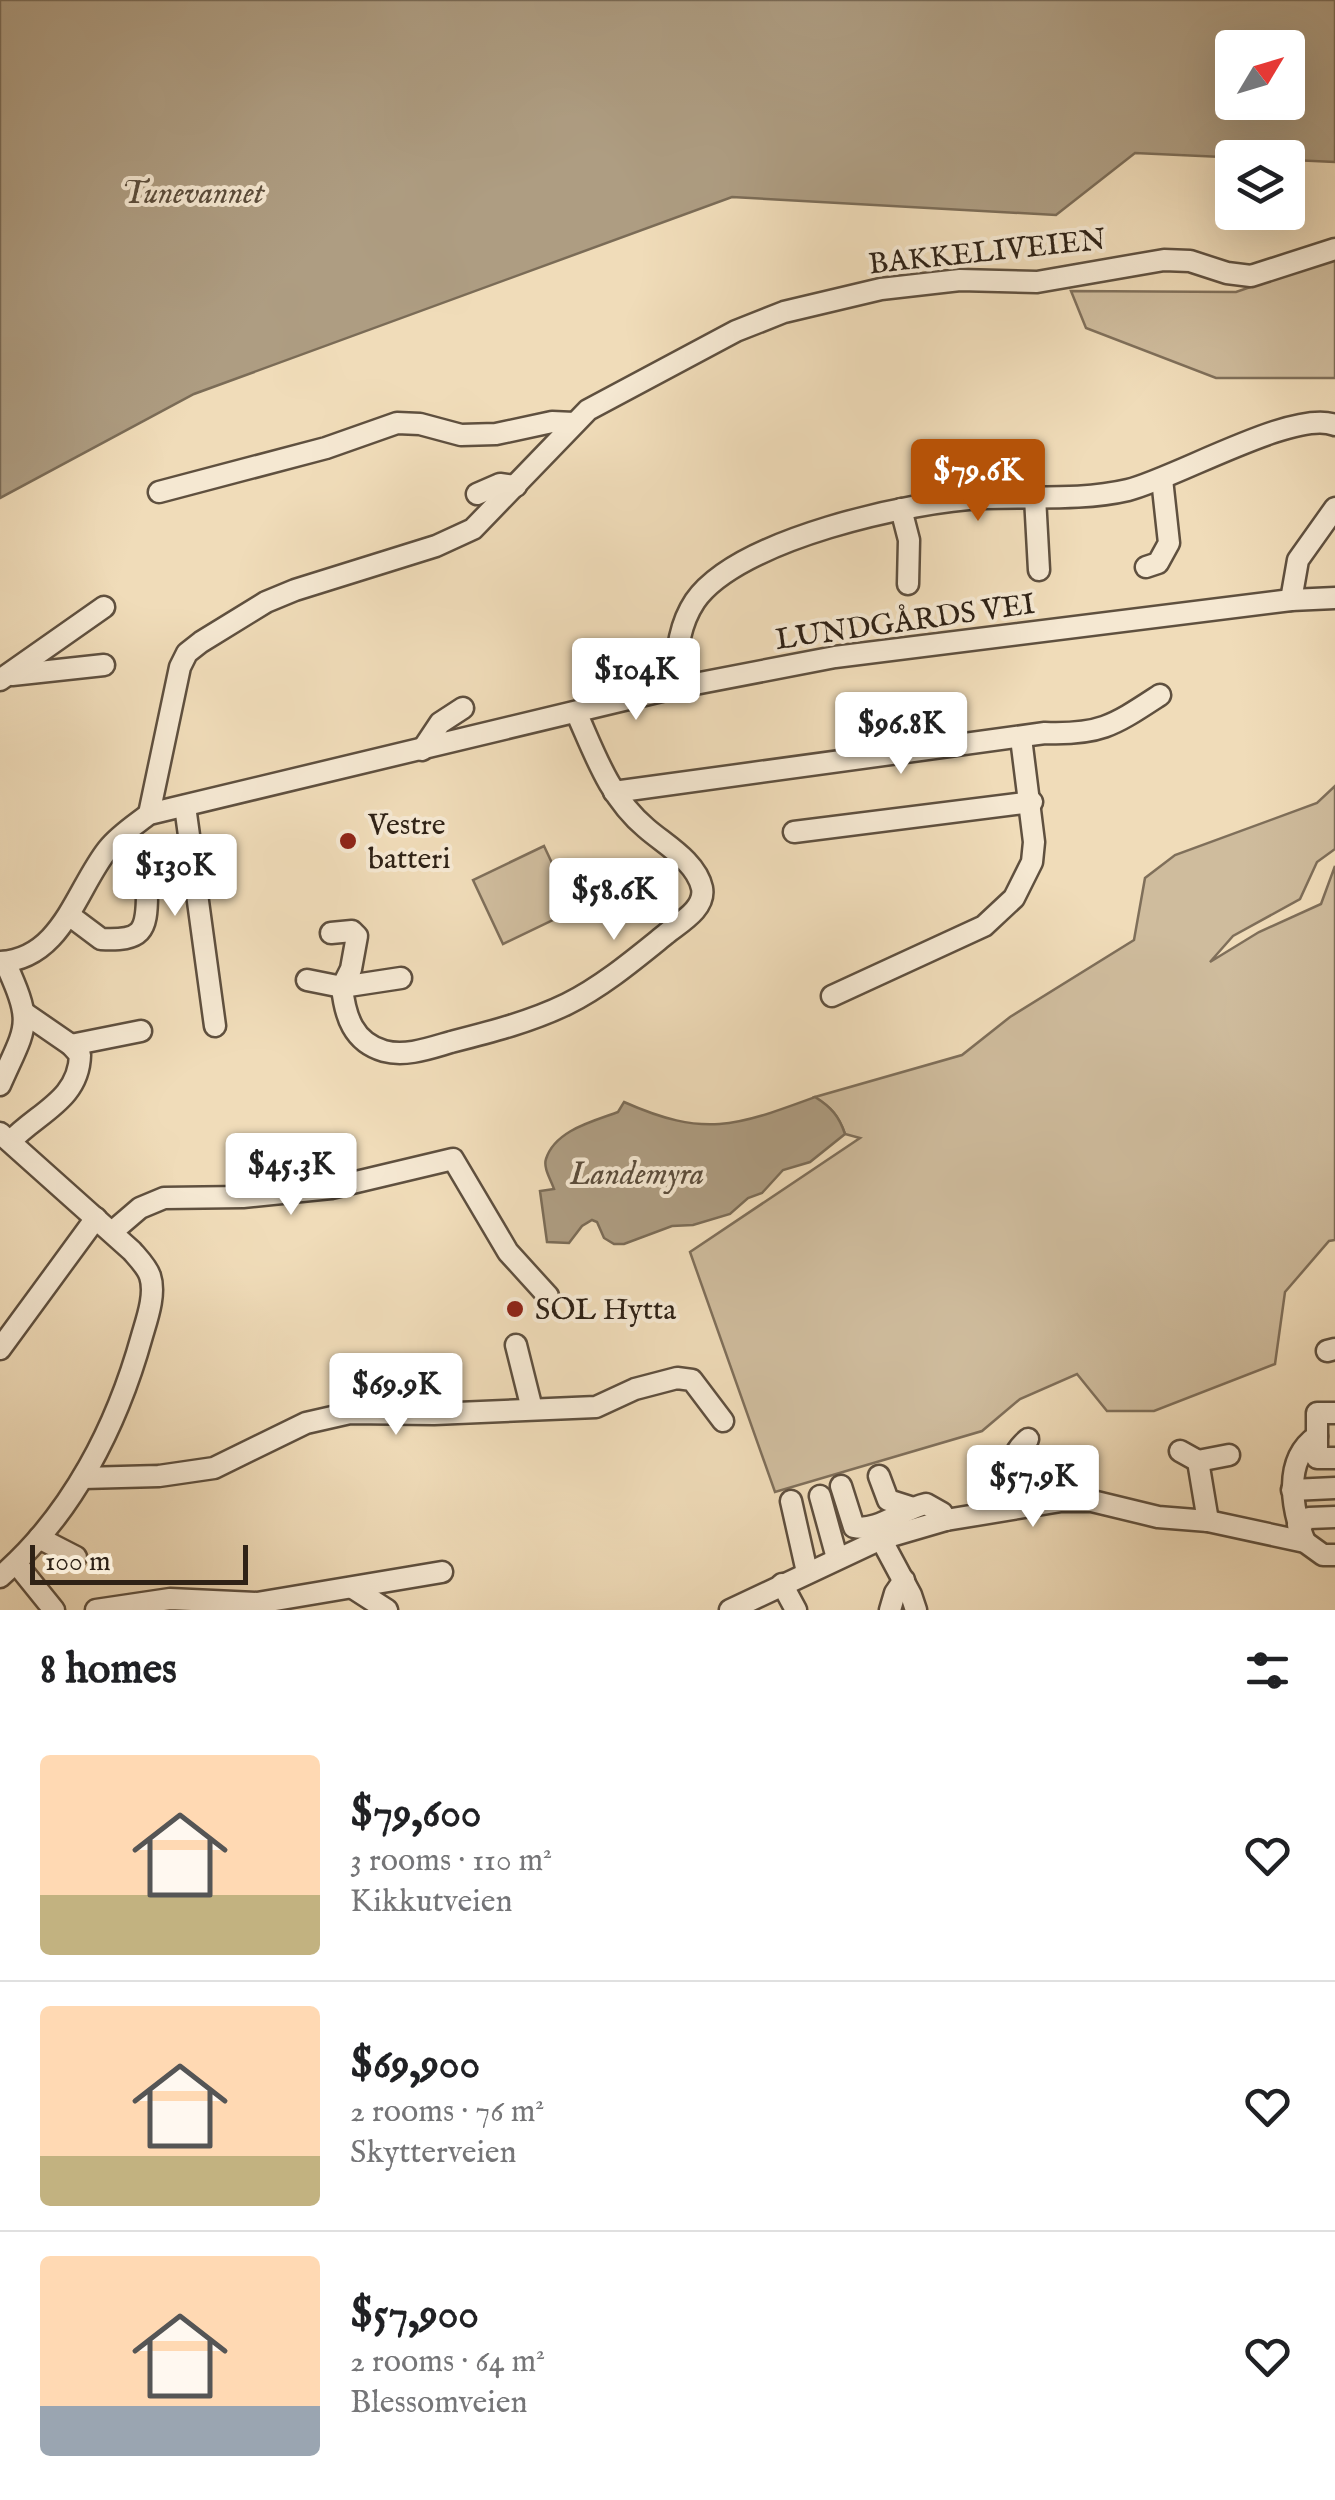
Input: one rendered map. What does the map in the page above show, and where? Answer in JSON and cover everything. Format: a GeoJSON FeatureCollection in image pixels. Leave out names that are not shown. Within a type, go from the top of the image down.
{"type":"FeatureCollection","features":[{"type":"Feature","properties":{"kind":"street","name":"BAKKELIVEIEN"},"geometry":{"type":"LineString","coordinates":[[150,814],[180,667],[187,654],[266,602],[436,546],[472,529],[574,423],[611,396],[736,331],[784,312],[881,289],[960,280],[1037,282],[1164,260],[1190,261],[1226,273],[1251,276],[1335,249]]}},
{"type":"Feature","properties":{"kind":"street"},"geometry":{"type":"LineString","coordinates":[[674,688],[678,642],[694,602],[735,568],[791,540],[901,509],[966,500],[1107,494],[1162,479],[1292,426],[1320,420],[1335,425]]}},
{"type":"Feature","properties":{"kind":"street"},"geometry":{"type":"LineString","coordinates":[[159,492],[326,448],[396,423],[420,424],[461,435],[496,434],[552,422],[574,423]]}},
{"type":"Feature","properties":{"kind":"street"},"geometry":{"type":"LineString","coordinates":[[1146,567],[1158,563],[1169,543],[1162,479]]}},
{"type":"Feature","properties":{"kind":"street"},"geometry":{"type":"LineString","coordinates":[[477,494],[500,484],[516,486]]}},
{"type":"Feature","properties":{"kind":"street"},"geometry":{"type":"LineString","coordinates":[[1035,497],[1038,570]]}},
{"type":"Feature","properties":{"kind":"street"},"geometry":{"type":"LineString","coordinates":[[1290,600],[1298,560],[1335,508]]}},
{"type":"Feature","properties":{"kind":"street"},"geometry":{"type":"LineString","coordinates":[[901,509],[908,540],[908,584]]}},
{"type":"Feature","properties":{"kind":"street","name":"LUNDGÅRDS VEI"},"geometry":{"type":"LineString","coordinates":[[26,1014],[3,962],[29,956],[38,949],[69,915],[111,845],[150,814],[674,688],[834,658],[1290,600],[1335,598]]}},
{"type":"Feature","properties":{"kind":"street"},"geometry":{"type":"LineString","coordinates":[[3,678],[108,612]]}},
{"type":"Feature","properties":{"kind":"street"},"geometry":{"type":"LineString","coordinates":[[3,678],[104,665]]}},
{"type":"Feature","properties":{"kind":"street"},"geometry":{"type":"LineString","coordinates":[[614,792],[1044,733],[1096,731],[1119,722],[1160,695]]}},
{"type":"Feature","properties":{"kind":"street"},"geometry":{"type":"LineString","coordinates":[[422,750],[440,724],[463,708]]}},
{"type":"Feature","properties":{"kind":"street"},"geometry":{"type":"LineString","coordinates":[[332,933],[352,931],[357,936],[351,969],[342,987],[348,1022],[360,1038],[381,1050],[404,1053],[535,1017],[570,1003],[684,920],[698,906],[702,894],[695,875],[681,856],[642,825],[614,792],[576,712]]}},
{"type":"Feature","properties":{"kind":"street"},"geometry":{"type":"LineString","coordinates":[[832,996],[984,926],[1003,911],[1024,883],[1032,862],[1034,832],[1021,738]]}},
{"type":"Feature","properties":{"kind":"street"},"geometry":{"type":"LineString","coordinates":[[794,832],[1032,802]]}},
{"type":"Feature","properties":{"kind":"street"},"geometry":{"type":"LineString","coordinates":[[186,806],[214,1026]]}},
{"type":"Feature","properties":{"kind":"street"},"geometry":{"type":"LineString","coordinates":[[69,915],[101,939],[135,936],[147,921],[147,894]]}},
{"type":"Feature","properties":{"kind":"street"},"geometry":{"type":"LineString","coordinates":[[307,980],[342,987],[401,978]]}},
{"type":"Feature","properties":{"kind":"street"},"geometry":{"type":"LineString","coordinates":[[26,1014],[71,1045],[80,1055],[80,1066],[67,1093],[54,1108],[6,1137],[104,1225],[140,1260],[150,1276],[150,1301],[134,1367],[83,1478],[40,1538],[8,1570],[54,1610]]}},
{"type":"Feature","properties":{"kind":"street"},"geometry":{"type":"LineString","coordinates":[[0,1086],[26,1028],[26,1014]]}},
{"type":"Feature","properties":{"kind":"street"},"geometry":{"type":"LineString","coordinates":[[71,1045],[141,1031]]}},
{"type":"Feature","properties":{"kind":"street"},"geometry":{"type":"LineString","coordinates":[[0,1348],[104,1225],[164,1198],[243,1197],[331,1188],[454,1159],[508,1252],[548,1296]]}},
{"type":"Feature","properties":{"kind":"street"},"geometry":{"type":"LineString","coordinates":[[516,1345],[532,1409]]}},
{"type":"Feature","properties":{"kind":"street"},"geometry":{"type":"LineString","coordinates":[[83,1478],[131,1478],[214,1468],[306,1423],[350,1413],[434,1414],[596,1406],[635,1390],[687,1378],[698,1386],[723,1421]]}},
{"type":"Feature","properties":{"kind":"street"},"geometry":{"type":"LineString","coordinates":[[1335,1413],[1317,1413],[1317,1458],[1335,1458]]}},
{"type":"Feature","properties":{"kind":"street"},"geometry":{"type":"LineString","coordinates":[[1317,1436],[1297,1462],[1292,1506],[1302,1534],[1323,1556],[1335,1555]]}},
{"type":"Feature","properties":{"kind":"street"},"geometry":{"type":"LineString","coordinates":[[1001,1472],[1028,1438]]}},
{"type":"Feature","properties":{"kind":"street"},"geometry":{"type":"LineString","coordinates":[[1208,1521],[1189,1456],[1228,1455]]}},
{"type":"Feature","properties":{"kind":"street"},"geometry":{"type":"LineString","coordinates":[[1001,1472],[1048,1465]]}},
{"type":"Feature","properties":{"kind":"street"},"geometry":{"type":"LineString","coordinates":[[1001,1472],[1026,1506]]}},
{"type":"Feature","properties":{"kind":"street"},"geometry":{"type":"LineString","coordinates":[[878,1476],[888,1500],[910,1507]]}},
{"type":"Feature","properties":{"kind":"street"},"geometry":{"type":"LineString","coordinates":[[842,1486],[850,1520],[860,1529],[926,1504],[942,1512],[946,1520]]}},
{"type":"Feature","properties":{"kind":"street"},"geometry":{"type":"LineString","coordinates":[[1292,1490],[1335,1488]]}},
{"type":"Feature","properties":{"kind":"street"},"geometry":{"type":"LineString","coordinates":[[820,1496],[837,1558]]}},
{"type":"Feature","properties":{"kind":"street"},"geometry":{"type":"LineString","coordinates":[[730,1610],[881,1539],[946,1520],[1026,1506],[1092,1501],[1158,1516],[1302,1534]]}},
{"type":"Feature","properties":{"kind":"street"},"geometry":{"type":"LineString","coordinates":[[791,1502],[807,1572]]}},
{"type":"Feature","properties":{"kind":"street"},"geometry":{"type":"LineString","coordinates":[[1302,1534],[1310,1518],[1335,1518]]}},
{"type":"Feature","properties":{"kind":"street"},"geometry":{"type":"LineString","coordinates":[[40,1538],[76,1557]]}},
{"type":"Feature","properties":{"kind":"street"},"geometry":{"type":"LineString","coordinates":[[881,1539],[916,1610]]}},
{"type":"Feature","properties":{"kind":"street"},"geometry":{"type":"LineString","coordinates":[[96,1610],[152,1600],[320,1602],[352,1588],[442,1572]]}},
{"type":"Feature","properties":{"kind":"street"},"geometry":{"type":"LineString","coordinates":[[890,1610],[904,1580]]}},
{"type":"Feature","properties":{"kind":"street"},"geometry":{"type":"LineString","coordinates":[[782,1584],[796,1610]]}},
{"type":"Feature","properties":{"kind":"street"},"geometry":{"type":"LineString","coordinates":[[352,1588],[388,1610]]}},
{"type":"Feature","properties":{"kind":"shaded area"},"geometry":{"type":"Polygon","coordinates":[[[1335,258],[1335,378],[1216,378],[1086,328],[1071,291],[1236,292],[1335,258]]]}},
{"type":"Feature","properties":{"kind":"shaded area"},"geometry":{"type":"Polygon","coordinates":[[[1335,786],[1335,849],[1317,862],[1300,899],[1233,936],[1210,962],[1259,932],[1321,904],[1335,866],[1335,1240],[1329,1241],[1285,1292],[1275,1364],[1154,1411],[1107,1411],[1077,1374],[1020,1399],[982,1431],[775,1492],[690,1252],[860,1138],[845,1134],[834,1112],[815,1097],[962,1055],[1010,1017],[1134,940],[1145,878],[1175,855],[1317,803],[1335,786]]]}},
{"type":"Feature","properties":{"kind":"shaded area"},"geometry":{"type":"Polygon","coordinates":[[[544,846],[574,910],[503,944],[473,880],[544,846]]]}},
{"type":"Feature","properties":{"kind":"water","name":"Tunevannet"},"geometry":{"type":"Polygon","coordinates":[[[0,0],[1335,0],[1335,162],[1305,161],[1305,140],[1215,140],[1215,157],[1135,153],[1056,215],[732,197],[194,394],[0,498],[0,0]]]}},
{"type":"Feature","properties":{"kind":"water","name":"Landemyra"},"geometry":{"type":"Polygon","coordinates":[[[815,1097],[834,1112],[845,1134],[810,1162],[783,1170],[762,1193],[748,1198],[730,1214],[693,1225],[672,1226],[624,1244],[604,1238],[597,1222],[592,1220],[569,1243],[547,1242],[540,1191],[554,1189],[546,1166],[551,1149],[576,1128],[618,1112],[624,1102],[677,1120],[720,1124],[763,1115],[815,1097]]]}},
{"type":"Feature","properties":{"kind":"place","name":"Vestre batteri"},"geometry":{"type":"Point","coordinates":[348,841]}},
{"type":"Feature","properties":{"kind":"place","name":"SOL Hytta"},"geometry":{"type":"Point","coordinates":[515,1309]}}]}
